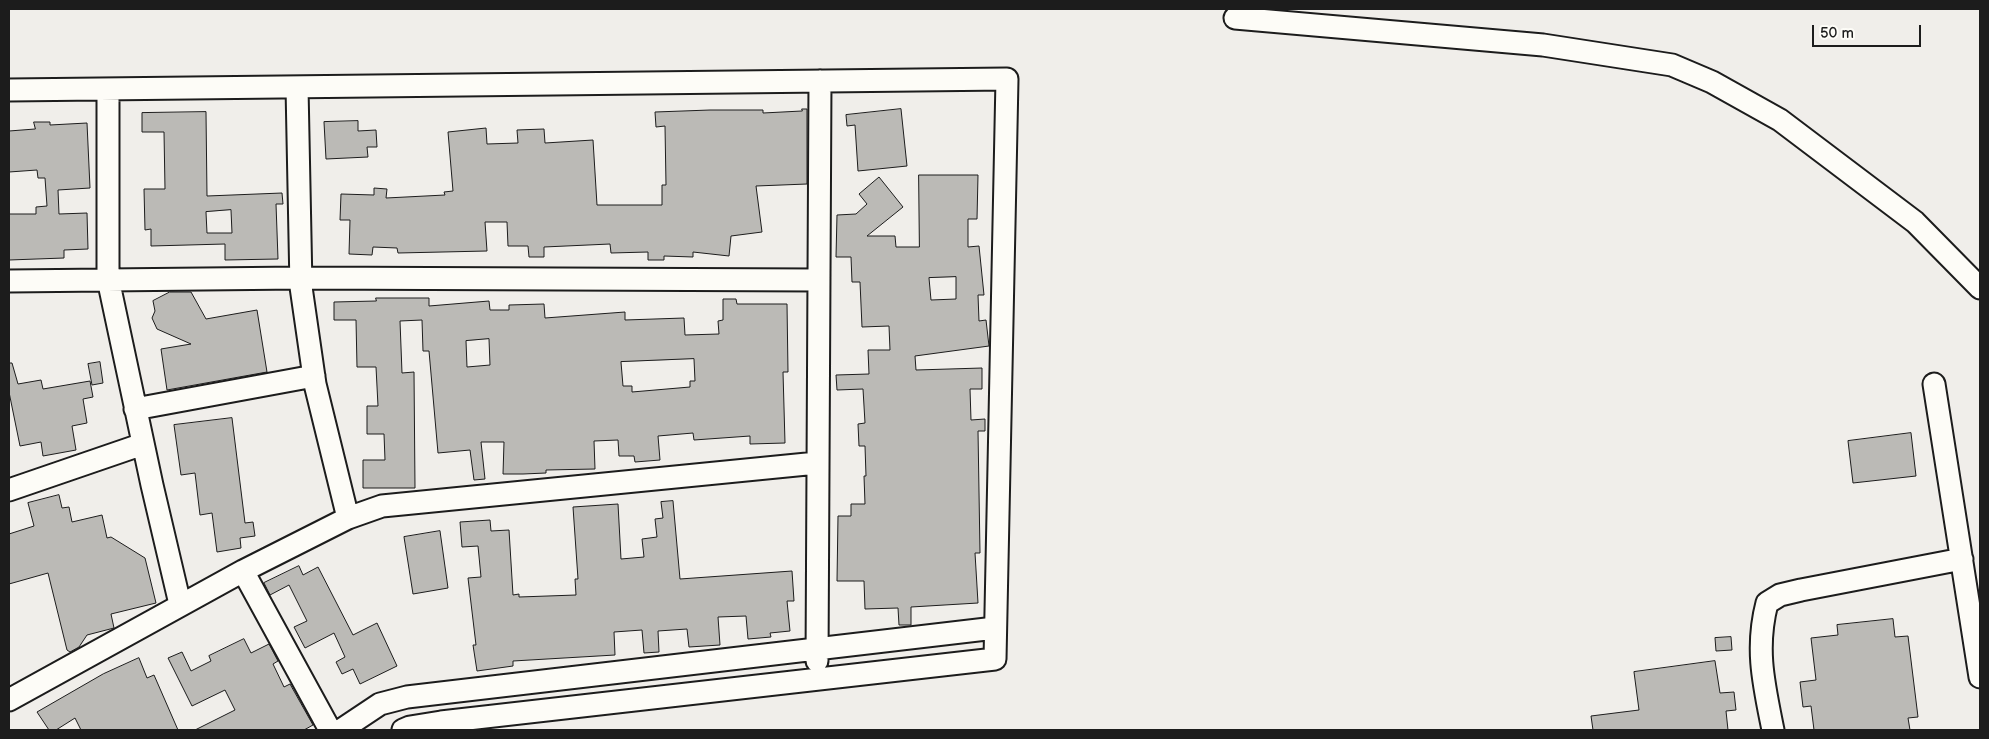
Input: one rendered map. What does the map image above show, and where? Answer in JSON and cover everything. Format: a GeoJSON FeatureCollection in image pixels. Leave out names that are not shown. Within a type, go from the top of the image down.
{"type":"FeatureCollection","features":[{"type":"Feature","properties":{"kind":"street"},"geometry":{"type":"LineString","coordinates":[[1235,18],[1543,45],[1672,65],[1712,82],[1780,120],[1915,222],[1980,288]]}},
{"type":"Feature","properties":{"kind":"street"},"geometry":{"type":"LineString","coordinates":[[9,90],[1007,80],[995,658],[714,692],[441,722],[403,730]]}},
{"type":"Feature","properties":{"kind":"street"},"geometry":{"type":"LineString","coordinates":[[818,678],[815,647],[820,81]]}},
{"type":"Feature","properties":{"kind":"street"},"geometry":{"type":"LineString","coordinates":[[297,87],[300,278],[314,376],[348,518]]}},
{"type":"Feature","properties":{"kind":"street"},"geometry":{"type":"LineString","coordinates":[[108,89],[108,279],[143,444],[180,604]]}},
{"type":"Feature","properties":{"kind":"street"},"geometry":{"type":"LineString","coordinates":[[9,281],[300,278],[818,280]]}},
{"type":"Feature","properties":{"kind":"street"},"geometry":{"type":"LineString","coordinates":[[136,409],[314,376]]}},
{"type":"Feature","properties":{"kind":"street"},"geometry":{"type":"LineString","coordinates":[[1934,384],[1979,665]]}},
{"type":"Feature","properties":{"kind":"street"},"geometry":{"type":"LineString","coordinates":[[9,490],[143,444]]}},
{"type":"Feature","properties":{"kind":"street"},"geometry":{"type":"LineString","coordinates":[[9,700],[243,570],[348,518],[382,506],[817,463]]}},
{"type":"Feature","properties":{"kind":"street"},"geometry":{"type":"LineString","coordinates":[[1773,730],[1760,664],[1761,626],[1767,603],[1780,595],[1801,590],[1962,559]]}},
{"type":"Feature","properties":{"kind":"street"},"geometry":{"type":"LineString","coordinates":[[243,570],[330,730]]}},
{"type":"Feature","properties":{"kind":"street"},"geometry":{"type":"LineString","coordinates":[[341,730],[380,704],[408,697],[815,647],[995,628]]}},
{"type":"Feature","properties":{"kind":"building"},"geometry":{"type":"Polygon","coordinates":[[[802,109],[807,109],[807,184],[756,186],[762,232],[731,236],[729,256],[693,252],[693,257],[664,256],[664,260],[648,260],[648,252],[611,253],[610,244],[544,247],[544,257],[529,257],[528,246],[508,246],[507,222],[485,222],[487,251],[398,253],[397,248],[373,247],[372,255],[349,254],[350,220],[340,220],[341,194],[374,195],[374,188],[387,189],[386,198],[445,195],[444,192],[453,191],[448,132],[486,128],[487,144],[518,143],[517,130],[544,129],[545,143],[593,140],[597,205],[662,205],[662,185],[666,185],[665,126],[656,127],[655,112],[763,110],[763,113],[802,111],[802,109]]]}},
{"type":"Feature","properties":{"kind":"building"},"geometry":{"type":"Polygon","coordinates":[[[901,109],[907,166],[858,171],[855,125],[847,126],[846,115],[901,109]]]}},
{"type":"Feature","properties":{"kind":"building"},"geometry":{"type":"Polygon","coordinates":[[[206,112],[207,196],[282,193],[283,204],[276,204],[278,259],[225,260],[225,244],[151,246],[151,229],[145,230],[144,189],[165,189],[164,132],[142,132],[142,113],[206,112]],[[231,210],[206,212],[207,233],[232,233],[231,210]]]}},
{"type":"Feature","properties":{"kind":"building"},"geometry":{"type":"Polygon","coordinates":[[[358,121],[358,131],[376,130],[377,147],[367,147],[368,157],[326,159],[324,122],[358,121]]]}},
{"type":"Feature","properties":{"kind":"building"},"geometry":{"type":"Polygon","coordinates":[[[34,122],[50,122],[50,125],[87,123],[90,188],[58,190],[59,214],[87,213],[88,249],[64,250],[64,258],[9,260],[9,214],[36,214],[36,207],[47,206],[45,178],[38,178],[37,170],[9,172],[9,131],[35,129],[34,122]]]}},
{"type":"Feature","properties":{"kind":"building"},"geometry":{"type":"Polygon","coordinates":[[[919,175],[978,175],[977,219],[968,219],[968,247],[979,246],[984,295],[978,295],[979,321],[986,320],[989,346],[915,356],[916,370],[982,368],[982,389],[970,389],[971,420],[985,419],[985,431],[978,431],[980,553],[975,553],[978,603],[911,607],[911,625],[899,625],[898,608],[865,609],[864,581],[837,581],[838,516],[851,516],[851,504],[865,504],[864,476],[866,476],[865,446],[859,446],[858,424],[865,423],[863,389],[837,390],[836,375],[869,374],[868,350],[890,350],[889,326],[862,327],[860,282],[852,282],[851,257],[836,257],[837,215],[856,214],[867,204],[859,194],[879,177],[903,207],[867,236],[895,236],[896,247],[919,247],[919,175]],[[956,277],[929,278],[931,300],[956,299],[956,277]]]}},
{"type":"Feature","properties":{"kind":"building"},"geometry":{"type":"Polygon","coordinates":[[[170,292],[191,292],[206,319],[257,310],[267,372],[167,390],[161,349],[191,344],[157,329],[152,318],[155,311],[153,301],[170,292]]]}},
{"type":"Feature","properties":{"kind":"building"},"geometry":{"type":"Polygon","coordinates":[[[376,298],[429,298],[429,306],[489,301],[490,310],[509,310],[509,305],[544,304],[545,318],[625,312],[625,320],[684,318],[685,335],[719,334],[718,321],[723,320],[723,299],[736,299],[737,304],[787,304],[788,372],[783,372],[785,443],[750,444],[750,436],[694,440],[693,433],[658,436],[660,460],[635,462],[634,456],[619,456],[618,440],[594,441],[595,469],[546,470],[546,473],[503,474],[504,442],[481,442],[485,479],[474,480],[470,450],[438,453],[429,351],[423,351],[422,320],[400,321],[402,373],[414,372],[415,488],[363,488],[363,460],[385,460],[384,434],[367,434],[367,406],[378,406],[376,367],[357,367],[356,320],[334,320],[334,302],[376,301],[376,298]],[[489,339],[466,341],[467,367],[490,365],[489,339]],[[694,359],[621,362],[623,386],[632,386],[632,392],[690,387],[690,381],[695,381],[694,359]]]}},
{"type":"Feature","properties":{"kind":"building"},"geometry":{"type":"Polygon","coordinates":[[[100,362],[103,383],[92,385],[88,364],[100,362]]]}},
{"type":"Feature","properties":{"kind":"building"},"geometry":{"type":"Polygon","coordinates":[[[9,363],[12,363],[18,384],[41,380],[43,389],[90,381],[93,397],[83,399],[87,423],[72,426],[76,450],[43,456],[41,442],[20,446],[9,392],[9,363]]]}},
{"type":"Feature","properties":{"kind":"building"},"geometry":{"type":"Polygon","coordinates":[[[232,418],[245,523],[253,522],[255,536],[240,538],[241,548],[217,552],[212,513],[200,515],[195,473],[181,475],[174,425],[232,418]]]}},
{"type":"Feature","properties":{"kind":"building"},"geometry":{"type":"Polygon","coordinates":[[[1911,433],[1916,476],[1853,483],[1848,441],[1911,433]]]}},
{"type":"Feature","properties":{"kind":"building"},"geometry":{"type":"Polygon","coordinates":[[[59,495],[62,508],[69,507],[72,522],[102,515],[107,538],[111,537],[145,558],[156,603],[111,614],[114,628],[87,635],[79,647],[70,652],[67,650],[48,573],[9,584],[9,534],[34,526],[28,503],[59,495]]]}},
{"type":"Feature","properties":{"kind":"building"},"geometry":{"type":"Polygon","coordinates":[[[673,501],[680,579],[792,571],[794,601],[787,601],[790,631],[770,633],[771,637],[748,639],[746,616],[718,617],[720,645],[689,647],[687,629],[658,631],[659,652],[644,653],[642,630],[614,632],[615,655],[513,661],[513,666],[477,671],[473,645],[476,645],[468,578],[481,577],[478,546],[462,547],[460,522],[490,520],[491,531],[509,530],[513,595],[519,594],[519,597],[576,595],[575,579],[578,579],[573,507],[618,504],[621,559],[644,557],[642,539],[657,537],[655,519],[663,518],[661,502],[673,501]]]}},
{"type":"Feature","properties":{"kind":"building"},"geometry":{"type":"Polygon","coordinates":[[[440,531],[448,588],[413,594],[404,537],[440,531]]]}},
{"type":"Feature","properties":{"kind":"building"},"geometry":{"type":"Polygon","coordinates":[[[299,566],[303,575],[318,567],[353,635],[377,623],[397,666],[360,684],[353,669],[342,674],[336,662],[345,657],[334,633],[305,648],[294,627],[307,621],[289,585],[270,595],[264,583],[299,566]]]}},
{"type":"Feature","properties":{"kind":"building"},"geometry":{"type":"Polygon","coordinates":[[[1893,619],[1895,637],[1908,636],[1918,717],[1908,718],[1910,730],[1814,730],[1811,706],[1803,707],[1800,682],[1816,680],[1811,638],[1838,635],[1837,625],[1893,619]]]}},
{"type":"Feature","properties":{"kind":"building"},"geometry":{"type":"Polygon","coordinates":[[[1731,637],[1732,650],[1716,651],[1715,638],[1731,637]]]}},
{"type":"Feature","properties":{"kind":"building"},"geometry":{"type":"Polygon","coordinates":[[[244,639],[251,653],[269,644],[278,661],[273,664],[284,687],[290,684],[313,725],[304,730],[195,730],[235,710],[225,690],[192,706],[168,658],[182,652],[191,671],[211,661],[209,656],[244,639]]]}},
{"type":"Feature","properties":{"kind":"building"},"geometry":{"type":"Polygon","coordinates":[[[139,658],[147,678],[154,675],[178,730],[81,730],[75,718],[56,730],[49,730],[37,712],[103,674],[139,658]]]}},
{"type":"Feature","properties":{"kind":"building"},"geometry":{"type":"Polygon","coordinates":[[[1715,661],[1720,693],[1734,692],[1736,710],[1726,711],[1728,730],[1593,730],[1591,716],[1639,710],[1634,672],[1715,661]]]}}]}
